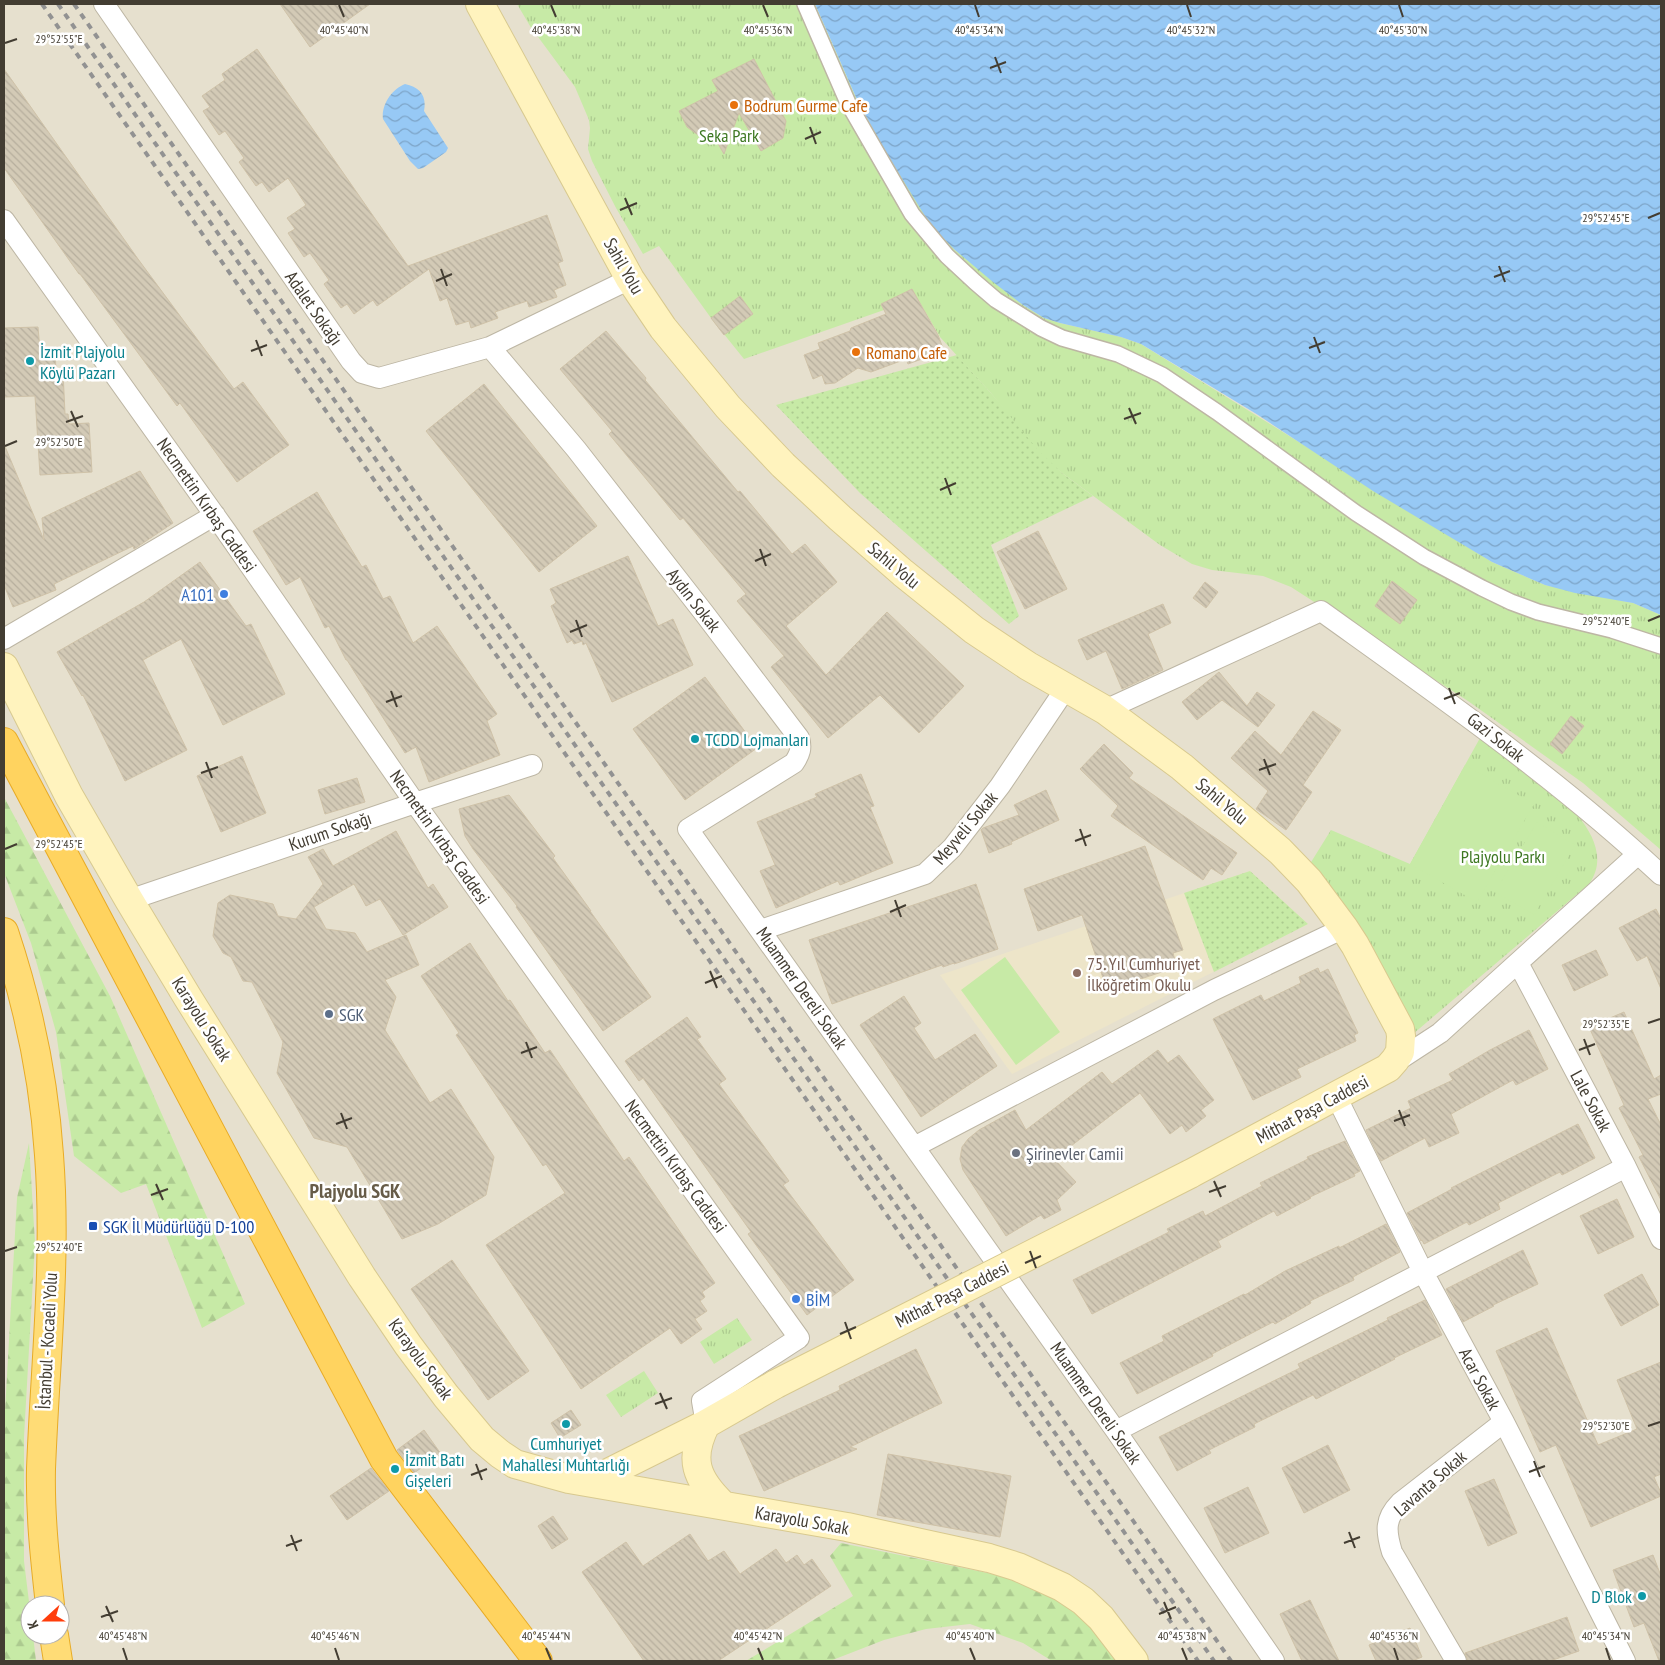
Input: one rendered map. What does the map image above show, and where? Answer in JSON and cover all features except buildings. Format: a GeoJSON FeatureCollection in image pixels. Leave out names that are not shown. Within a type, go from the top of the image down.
{"type":"FeatureCollection","features":[{"type":"Feature","properties":{"kind":"highway"},"geometry":{"type":"LineString","coordinates":[[4,742],[384,1459],[538,1661]]}},
{"type":"Feature","properties":{"kind":"highway","name":"İstanbul - Kocaeli Yolu"},"geometry":{"type":"LineString","coordinates":[[4,932],[18,975],[33,1040],[43,1098],[49,1155],[51,1196],[50,1295],[41,1470],[41,1518],[49,1595]]}},
{"type":"Feature","properties":{"kind":"highway"},"geometry":{"type":"LineString","coordinates":[[56,1645],[58,1661]]}},
{"type":"Feature","properties":{"kind":"main road","name":"Sahil Yolu"},"geometry":{"type":"LineString","coordinates":[[480,4],[630,280],[663,328],[728,406],[783,465],[840,518],[896,567],[974,630],[1028,666],[1105,710],[1182,767],[1280,851],[1309,881],[1356,945],[1400,1029],[1411,1041]]}},
{"type":"Feature","properties":{"kind":"main road","name":"Karayolu Sokak"},"geometry":{"type":"LineString","coordinates":[[4,667],[69,796],[129,900],[362,1277],[408,1345],[482,1440],[515,1464],[569,1479],[662,1493],[848,1527],[989,1558],[1018,1567],[1062,1587],[1083,1601],[1101,1618],[1134,1661]]}},
{"type":"Feature","properties":{"kind":"main road","name":"Mithat Paşa Caddesi"},"geometry":{"type":"LineString","coordinates":[[590,1482],[706,1424],[776,1384],[1190,1174],[1336,1096],[1388,1068],[1411,1041]]}},
{"type":"Feature","properties":{"kind":"main road"},"geometry":{"type":"LineString","coordinates":[[706,1424],[697,1444],[695,1458],[697,1470],[702,1482],[710,1493],[723,1505]]}},
{"type":"Feature","properties":{"kind":"main road"},"geometry":{"type":"LineString","coordinates":[[670,1442],[652,1458],[650,1466],[662,1493],[681,1477],[695,1458]]}},
{"type":"Feature","properties":{"kind":"street","name":"Adalet Sokağı"},"geometry":{"type":"LineString","coordinates":[[104,4],[346,353],[362,373],[379,378],[490,347],[630,280]]}},
{"type":"Feature","properties":{"kind":"street"},"geometry":{"type":"LineString","coordinates":[[805,4],[848,103],[912,214],[947,256],[996,300],[1041,328],[1062,338],[1118,354],[1162,374],[1356,514],[1424,557],[1482,588],[1538,612],[1612,630],[1648,640],[1661,646]]}},
{"type":"Feature","properties":{"kind":"street","name":"Necmettin Kırbaş Caddesi"},"geometry":{"type":"LineString","coordinates":[[4,220],[215,515],[415,802],[799,1338],[702,1401],[706,1424]]}},
{"type":"Feature","properties":{"kind":"street","name":"Aydın Sokak"},"geometry":{"type":"LineString","coordinates":[[490,347],[576,449],[710,620],[799,738],[801,746],[799,756],[794,763],[688,829]]}},
{"type":"Feature","properties":{"kind":"street"},"geometry":{"type":"LineString","coordinates":[[4,640],[215,515]]}},
{"type":"Feature","properties":{"kind":"street","name":"Gazi Sokak"},"geometry":{"type":"LineString","coordinates":[[1105,710],[1321,611],[1469,716],[1572,796],[1661,875]]}},
{"type":"Feature","properties":{"kind":"street","name":"Meyveli Sokak"},"geometry":{"type":"LineString","coordinates":[[761,930],[924,874],[952,848],[1000,786],[1066,688]]}},
{"type":"Feature","properties":{"kind":"street","name":"Kurum Sokağı"},"geometry":{"type":"LineString","coordinates":[[129,900],[415,802],[532,765]]}},
{"type":"Feature","properties":{"kind":"street","name":"Muammer Dereli Sokak"},"geometry":{"type":"LineString","coordinates":[[688,829],[1116,1431],[1274,1661]]}},
{"type":"Feature","properties":{"kind":"street"},"geometry":{"type":"LineString","coordinates":[[1411,1041],[1440,1033],[1638,854]]}},
{"type":"Feature","properties":{"kind":"street"},"geometry":{"type":"LineString","coordinates":[[914,1147],[1214,990],[1344,928]]}},
{"type":"Feature","properties":{"kind":"street","name":"Lale Sokak"},"geometry":{"type":"LineString","coordinates":[[1518,964],[1626,1167],[1661,1239]]}},
{"type":"Feature","properties":{"kind":"street","name":"Acar Sokak"},"geometry":{"type":"LineString","coordinates":[[1336,1096],[1423,1272],[1504,1422],[1625,1661]]}},
{"type":"Feature","properties":{"kind":"street"},"geometry":{"type":"LineString","coordinates":[[1116,1431],[1626,1167]]}},
{"type":"Feature","properties":{"kind":"street","name":"Lavanta Sokak"},"geometry":{"type":"LineString","coordinates":[[1456,1661],[1392,1552],[1388,1537],[1388,1523],[1392,1511],[1400,1503],[1504,1422]]}},
{"type":"Feature","properties":{"kind":"shaded area"},"geometry":{"type":"Polygon","coordinates":[[[4,4],[815,4],[858,102],[1141,344],[1258,415],[1661,615],[1661,1661],[4,1661],[4,4]]]}},
{"type":"Feature","properties":{"kind":"shaded area","name":"75. Yıl Cumhuriyet İlköğretim Okulu"},"geometry":{"type":"Polygon","coordinates":[[[1250,871],[1308,924],[1012,1074],[940,975],[1250,871]]]}},
{"type":"Feature","properties":{"kind":"green space","name":"Seka Park"},"geometry":{"type":"Polygon","coordinates":[[[517,4],[815,4],[858,102],[887,154],[955,250],[1023,305],[1044,318],[1121,337],[1141,344],[1492,562],[1545,585],[1633,603],[1661,615],[1661,850],[1583,783],[1468,701],[1291,587],[1263,576],[1212,570],[1192,564],[1160,545],[1062,473],[1038,450],[990,392],[940,337],[912,289],[881,304],[884,310],[744,359],[711,318],[659,246],[643,254],[616,208],[592,161],[588,149],[589,120],[575,87],[530,26],[517,4]]]}},
{"type":"Feature","properties":{"kind":"green space"},"geometry":{"type":"Polygon","coordinates":[[[957,355],[1062,473],[1093,496],[991,545],[1019,616],[1009,624],[860,493],[776,405],[957,355]]]}},
{"type":"Feature","properties":{"kind":"green space","name":"Plajyolu Parkı"},"geometry":{"type":"Polygon","coordinates":[[[1480,738],[1578,816],[1593,840],[1596,848],[1597,866],[1589,884],[1413,1034],[1370,943],[1346,906],[1308,867],[1331,830],[1410,864],[1480,738]]]}},
{"type":"Feature","properties":{"kind":"green space"},"geometry":{"type":"Polygon","coordinates":[[[1465,765],[1534,804],[1477,902],[1410,864],[1465,765]]]}},
{"type":"Feature","properties":{"kind":"green space"},"geometry":{"type":"Polygon","coordinates":[[[4,797],[110,996],[245,1304],[202,1328],[146,1184],[121,1193],[74,1156],[56,1032],[31,943],[4,873],[4,797]]]}},
{"type":"Feature","properties":{"kind":"green space"},"geometry":{"type":"Polygon","coordinates":[[[1537,822],[1575,845],[1534,915],[1495,892],[1537,822]]]}},
{"type":"Feature","properties":{"kind":"green space"},"geometry":{"type":"Polygon","coordinates":[[[1250,871],[1308,924],[1214,972],[1184,893],[1250,871]]]}},
{"type":"Feature","properties":{"kind":"green space"},"geometry":{"type":"Polygon","coordinates":[[[1005,957],[1060,1032],[1016,1065],[961,990],[1005,957]]]}},
{"type":"Feature","properties":{"kind":"green space"},"geometry":{"type":"Polygon","coordinates":[[[29,1143],[35,1243],[24,1437],[24,1561],[28,1595],[20,1595],[20,1645],[34,1645],[36,1661],[4,1661],[4,1429],[17,1198],[29,1143]]]}},
{"type":"Feature","properties":{"kind":"green space"},"geometry":{"type":"Polygon","coordinates":[[[737,1318],[752,1340],[714,1364],[700,1342],[737,1318]]]}},
{"type":"Feature","properties":{"kind":"green space"},"geometry":{"type":"Polygon","coordinates":[[[644,1371],[658,1393],[621,1417],[606,1395],[644,1371]]]}},
{"type":"Feature","properties":{"kind":"green space"},"geometry":{"type":"Polygon","coordinates":[[[841,1543],[1012,1578],[1048,1594],[1079,1615],[1102,1637],[1120,1661],[1052,1661],[1023,1643],[970,1624],[926,1629],[884,1640],[830,1661],[746,1661],[853,1596],[830,1556],[841,1543]]]}},
{"type":"Feature","properties":{"kind":"water"},"geometry":{"type":"Polygon","coordinates":[[[815,4],[1661,4],[1661,615],[1633,603],[1575,593],[1545,585],[1492,562],[1373,491],[1258,415],[1141,344],[1121,337],[1044,318],[1023,305],[955,250],[931,226],[858,102],[815,4]]]}},
{"type":"Feature","properties":{"kind":"water"},"geometry":{"type":"Polygon","coordinates":[[[405,84],[415,87],[421,93],[425,106],[424,111],[448,148],[446,152],[423,168],[418,169],[410,161],[383,119],[384,108],[388,98],[400,86],[405,84]]]}},
{"type":"Feature","properties":{"kind":"railway"},"geometry":{"type":"LineString","coordinates":[[42,4],[1198,1661]]}},
{"type":"Feature","properties":{"kind":"railway"},"geometry":{"type":"LineString","coordinates":[[58,4],[1214,1661]]}},
{"type":"Feature","properties":{"kind":"railway"},"geometry":{"type":"LineString","coordinates":[[74,4],[1231,1661]]}},
{"type":"Feature","properties":{"kind":"place","name":"Bodrum Gurme Cafe"},"geometry":{"type":"Point","coordinates":[734,105]}},
{"type":"Feature","properties":{"kind":"place","name":"Romano Cafe"},"geometry":{"type":"Point","coordinates":[856,352]}},
{"type":"Feature","properties":{"kind":"place","name":"İzmit Plajyolu Köylü Pazarı"},"geometry":{"type":"Point","coordinates":[30,361]}},
{"type":"Feature","properties":{"kind":"place","name":"A101"},"geometry":{"type":"Point","coordinates":[224,594]}},
{"type":"Feature","properties":{"kind":"place","name":"TCDD Lojmanları"},"geometry":{"type":"Point","coordinates":[695,739]}},
{"type":"Feature","properties":{"kind":"place","name":"75. Yıl Cumhuriyet İlköğretim Okulu"},"geometry":{"type":"Point","coordinates":[1077,973]}},
{"type":"Feature","properties":{"kind":"place","name":"SGK"},"geometry":{"type":"Point","coordinates":[329,1014]}},
{"type":"Feature","properties":{"kind":"place","name":"Şirinevler Camii"},"geometry":{"type":"Point","coordinates":[1016,1153]}},
{"type":"Feature","properties":{"kind":"place","name":"SGK İl Müdürlüğü D-100"},"geometry":{"type":"Point","coordinates":[93,1226]}},
{"type":"Feature","properties":{"kind":"place","name":"BİM"},"geometry":{"type":"Point","coordinates":[796,1299]}},
{"type":"Feature","properties":{"kind":"place","name":"Cumhuriyet Mahallesi Muhtarlığı"},"geometry":{"type":"Point","coordinates":[566,1424]}},
{"type":"Feature","properties":{"kind":"place","name":"İzmit Batı Gişeleri"},"geometry":{"type":"Point","coordinates":[395,1469]}},
{"type":"Feature","properties":{"kind":"place","name":"D Blok"},"geometry":{"type":"Point","coordinates":[1642,1596]}},
{"type":"Feature","properties":{"kind":"district","name":"Plajyolu SGK"},"geometry":{"type":"Point","coordinates":[355,1191]}}]}
